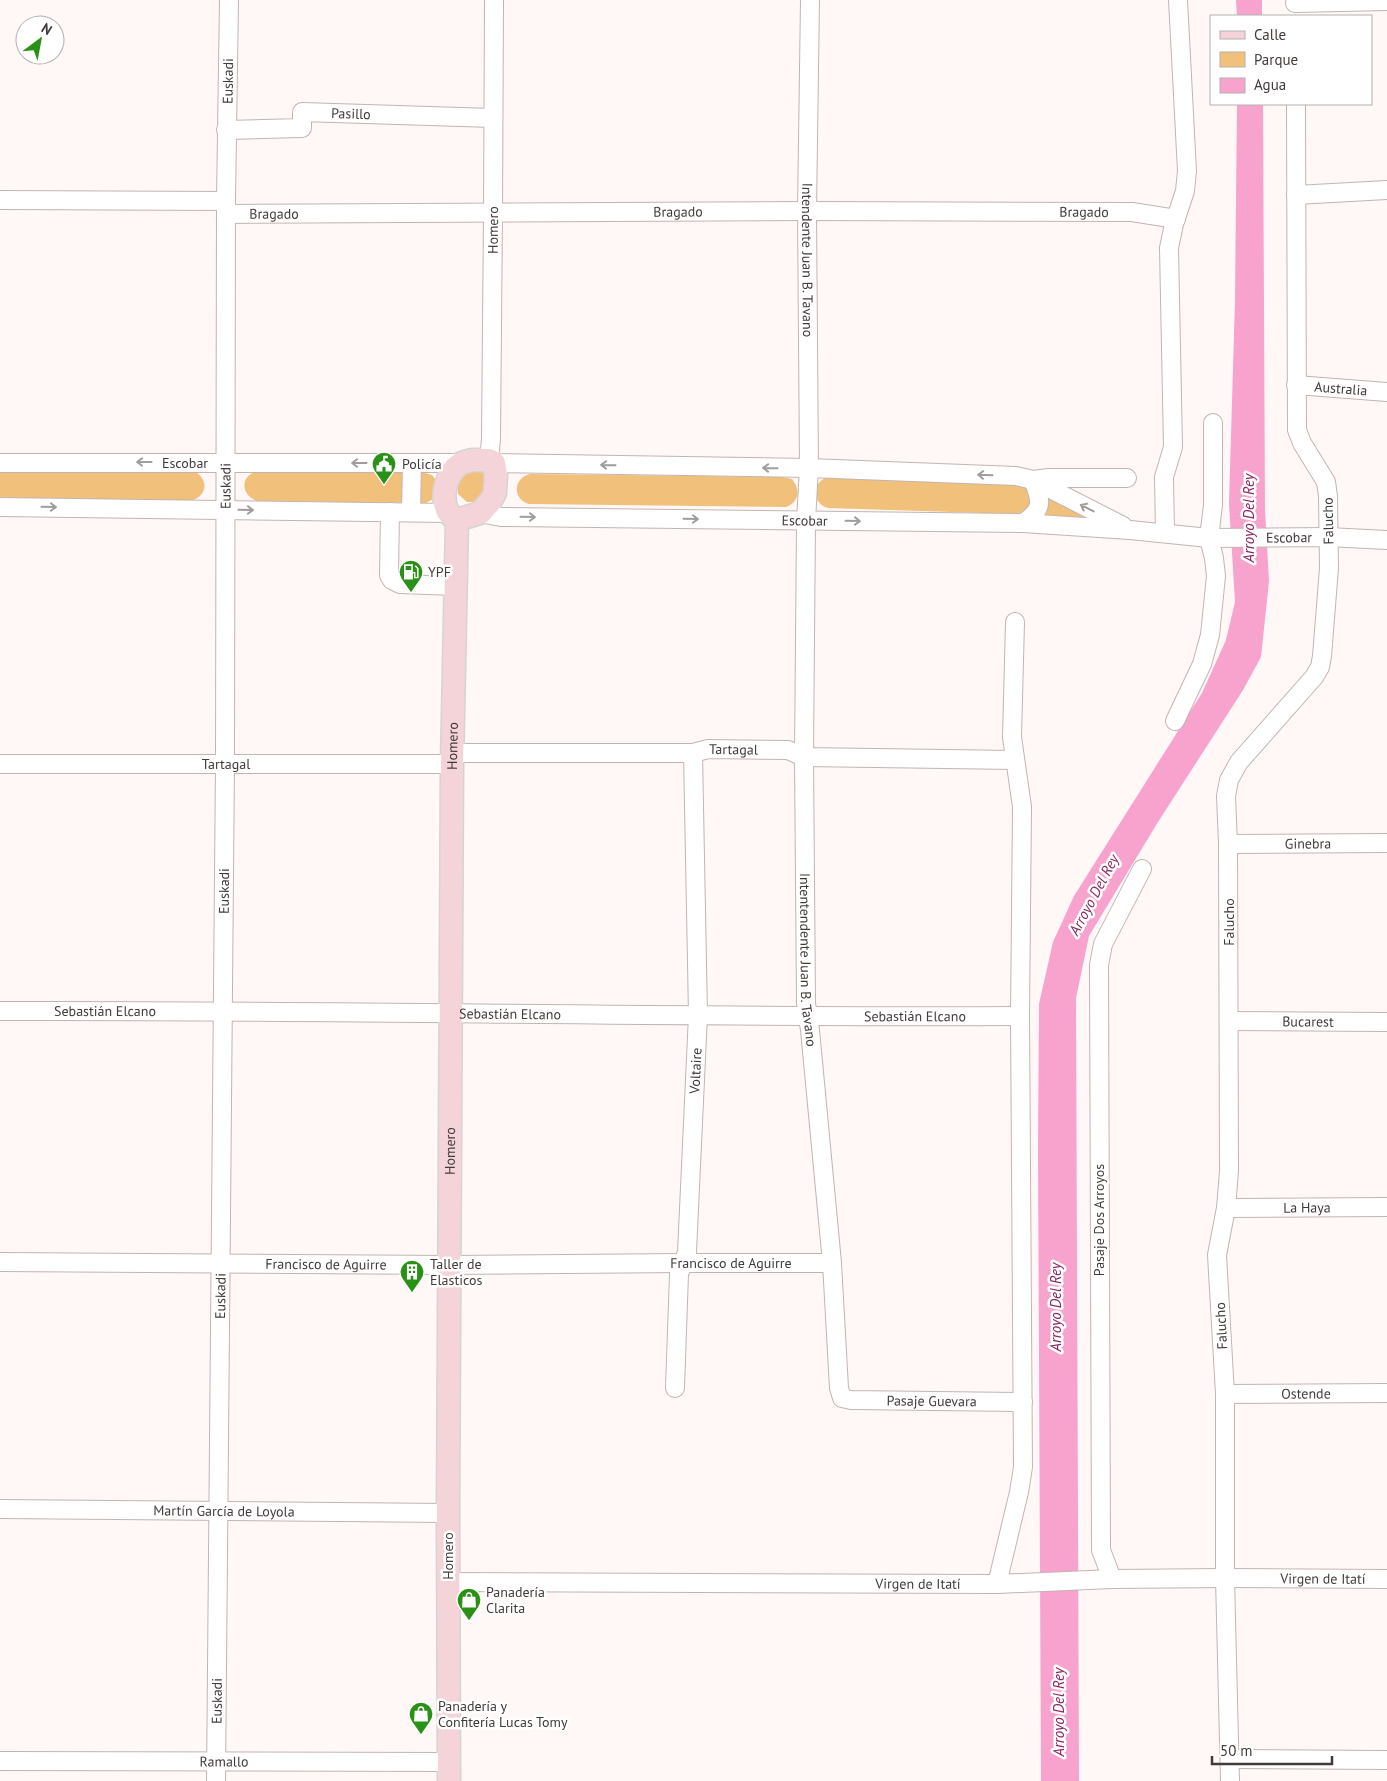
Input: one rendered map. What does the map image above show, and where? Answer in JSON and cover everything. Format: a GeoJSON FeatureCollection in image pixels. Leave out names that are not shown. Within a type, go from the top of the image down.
{"type":"FeatureCollection","features":[{"type":"Feature","properties":{"kind":"main road"},"geometry":{"type":"LineString","coordinates":[[472,460],[491,462],[496,475],[495,493],[490,502],[480,513],[453,516],[444,498],[450,475],[460,463],[472,460]]}},
{"type":"Feature","properties":{"kind":"main road","name":"Homero"},"geometry":{"type":"LineString","coordinates":[[449,1772],[448,1513],[452,758],[456,586],[453,516]]}},
{"type":"Feature","properties":{"kind":"street","name":"Euskadi"},"geometry":{"type":"LineString","coordinates":[[216,1781],[225,763],[226,130],[229,0]]}},
{"type":"Feature","properties":{"kind":"street","name":"Homero"},"geometry":{"type":"LineString","coordinates":[[491,462],[494,0]]}},
{"type":"Feature","properties":{"kind":"street","name":"Intendente Juan B. Tavano"},"geometry":{"type":"LineString","coordinates":[[806,521],[808,468],[810,0]]}},
{"type":"Feature","properties":{"kind":"street"},"geometry":{"type":"LineString","coordinates":[[1165,534],[1164,477],[1172,447],[1169,248],[1186,190],[1187,171],[1178,0]]}},
{"type":"Feature","properties":{"kind":"street"},"geometry":{"type":"LineString","coordinates":[[1295,7],[1387,1]]}},
{"type":"Feature","properties":{"kind":"street","name":"Falucho"},"geometry":{"type":"LineString","coordinates":[[1230,1781],[1225,1394],[1217,1255],[1226,1208],[1229,1171],[1228,844],[1226,796],[1229,780],[1239,762],[1314,677],[1320,667],[1329,568],[1328,496],[1326,482],[1302,443],[1297,430],[1296,105]]}},
{"type":"Feature","properties":{"kind":"street","name":"Pasillo"},"geometry":{"type":"LineString","coordinates":[[226,130],[302,128],[302,112],[493,118]]}},
{"type":"Feature","properties":{"kind":"street"},"geometry":{"type":"LineString","coordinates":[[1296,195],[1387,190]]}},
{"type":"Feature","properties":{"kind":"street","name":"Bragado"},"geometry":{"type":"LineString","coordinates":[[0,200],[226,208],[494,213],[808,211],[1132,212],[1176,219]]}},
{"type":"Feature","properties":{"kind":"street","name":"Australia"},"geometry":{"type":"LineString","coordinates":[[1296,385],[1387,392]]}},
{"type":"Feature","properties":{"kind":"street"},"geometry":{"type":"LineString","coordinates":[[1175,721],[1202,664],[1210,635],[1216,576],[1212,538],[1214,505],[1213,423]]}},
{"type":"Feature","properties":{"kind":"street","name":"Escobar"},"geometry":{"type":"LineString","coordinates":[[491,462],[808,468],[1016,476],[1033,480],[1130,530]]}},
{"type":"Feature","properties":{"kind":"street","name":"Escobar"},"geometry":{"type":"LineString","coordinates":[[0,463],[460,463]]}},
{"type":"Feature","properties":{"kind":"street"},"geometry":{"type":"LineString","coordinates":[[411,512],[412,463]]}},
{"type":"Feature","properties":{"kind":"street","name":"Escobar"},"geometry":{"type":"LineString","coordinates":[[1033,480],[1048,478],[1127,478]]}},
{"type":"Feature","properties":{"kind":"street"},"geometry":{"type":"LineString","coordinates":[[1022,523],[1035,515],[1038,510],[1040,496],[1033,480]]}},
{"type":"Feature","properties":{"kind":"street"},"geometry":{"type":"LineString","coordinates":[[0,507],[411,512],[453,516]]}},
{"type":"Feature","properties":{"kind":"street"},"geometry":{"type":"LineString","coordinates":[[390,512],[389,574],[392,580],[400,584],[456,586]]}},
{"type":"Feature","properties":{"kind":"street","name":"Escobar"},"geometry":{"type":"LineString","coordinates":[[480,513],[511,517],[1022,523],[1130,530],[1212,538],[1328,537],[1387,540]]}},
{"type":"Feature","properties":{"kind":"street","name":"Intentendente Juan B. Tavano"},"geometry":{"type":"LineString","coordinates":[[806,521],[804,757],[806,1003],[832,1263],[839,1388],[842,1398]]}},
{"type":"Feature","properties":{"kind":"street"},"geometry":{"type":"LineString","coordinates":[[997,1584],[1023,1467],[1020,1016],[1022,807],[1012,737],[1014,622]]}},
{"type":"Feature","properties":{"kind":"street","name":"Tartagal"},"geometry":{"type":"LineString","coordinates":[[0,764],[225,763],[693,753],[708,749],[788,750],[804,757],[1015,760]]}},
{"type":"Feature","properties":{"kind":"street","name":"Voltaire"},"geometry":{"type":"LineString","coordinates":[[675,1388],[679,1274],[687,1252],[698,1015],[693,753]]}},
{"type":"Feature","properties":{"kind":"street","name":"Ginebra"},"geometry":{"type":"LineString","coordinates":[[1228,844],[1387,843]]}},
{"type":"Feature","properties":{"kind":"street","name":"Pasaje Dos Arroyos"},"geometry":{"type":"LineString","coordinates":[[1103,1579],[1101,1550],[1099,965],[1103,944],[1142,869]]}},
{"type":"Feature","properties":{"kind":"street","name":"Sebastián Elcano"},"geometry":{"type":"LineString","coordinates":[[0,1012],[223,1010],[808,1017],[1020,1016]]}},
{"type":"Feature","properties":{"kind":"street","name":"Bucarest"},"geometry":{"type":"LineString","coordinates":[[1229,1022],[1387,1022]]}},
{"type":"Feature","properties":{"kind":"street","name":"La Haya"},"geometry":{"type":"LineString","coordinates":[[1226,1208],[1387,1207]]}},
{"type":"Feature","properties":{"kind":"street","name":"Francisco de Aguirre"},"geometry":{"type":"LineString","coordinates":[[0,1262],[450,1265],[832,1263]]}},
{"type":"Feature","properties":{"kind":"street","name":"Ostende"},"geometry":{"type":"LineString","coordinates":[[1225,1394],[1387,1392]]}},
{"type":"Feature","properties":{"kind":"street","name":"Pasaje Guevara"},"geometry":{"type":"LineString","coordinates":[[842,1398],[851,1400],[1023,1402]]}},
{"type":"Feature","properties":{"kind":"street","name":"Martín García de Loyola"},"geometry":{"type":"LineString","coordinates":[[0,1509],[448,1513]]}},
{"type":"Feature","properties":{"kind":"street","name":"Virgen de Itatí"},"geometry":{"type":"LineString","coordinates":[[448,1582],[1016,1584],[1103,1579],[1387,1579]]}},
{"type":"Feature","properties":{"kind":"street"},"geometry":{"type":"LineString","coordinates":[[1230,1759],[1387,1760]]}},
{"type":"Feature","properties":{"kind":"street","name":"Ramallo"},"geometry":{"type":"LineString","coordinates":[[0,1761],[216,1763],[449,1772]]}},
{"type":"Feature","properties":{"kind":"green space"},"geometry":{"type":"Polygon","coordinates":[[[0,469],[194,471],[202,478],[204,490],[198,498],[193,500],[0,500],[0,469]]]}},
{"type":"Feature","properties":{"kind":"green space"},"geometry":{"type":"Polygon","coordinates":[[[479,469],[490,481],[479,502],[467,502],[458,494],[457,482],[463,472],[479,469]]]}},
{"type":"Feature","properties":{"kind":"green space"},"geometry":{"type":"Polygon","coordinates":[[[258,471],[422,472],[432,475],[438,483],[435,498],[426,503],[257,501],[247,494],[244,485],[252,473],[258,471]]]}},
{"type":"Feature","properties":{"kind":"green space"},"geometry":{"type":"Polygon","coordinates":[[[530,474],[782,477],[792,479],[797,487],[797,495],[794,502],[786,507],[529,504],[520,498],[517,489],[520,480],[530,474]]]}},
{"type":"Feature","properties":{"kind":"green space"},"geometry":{"type":"Polygon","coordinates":[[[829,477],[1015,483],[1027,488],[1032,501],[1023,511],[1014,514],[828,508],[818,502],[815,492],[819,483],[829,477]]]}},
{"type":"Feature","properties":{"kind":"green space"},"geometry":{"type":"Polygon","coordinates":[[[1044,493],[1074,511],[1107,524],[1038,516],[1044,493]]]}},
{"type":"Feature","properties":{"kind":"water"},"geometry":{"type":"Polygon","coordinates":[[[1236,0],[1262,0],[1262,15],[1237,15],[1236,0]]]}},
{"type":"Feature","properties":{"kind":"water","name":"Arroyo Del Rey"},"geometry":{"type":"Polygon","coordinates":[[[1237,105],[1263,105],[1265,510],[1269,581],[1261,657],[1243,690],[1158,822],[1089,936],[1076,998],[1079,1781],[1041,1781],[1039,1004],[1053,942],[1074,896],[1202,693],[1226,640],[1235,602],[1229,503],[1235,300],[1237,105]]]}},
{"type":"Feature","properties":{"kind":"place","name":"Policía"},"geometry":{"type":"Point","coordinates":[384,485]}},
{"type":"Feature","properties":{"kind":"place","name":"YPF"},"geometry":{"type":"Point","coordinates":[411,593]}},
{"type":"Feature","properties":{"kind":"place","name":"Taller de Elasticos"},"geometry":{"type":"Point","coordinates":[412,1293]}},
{"type":"Feature","properties":{"kind":"place","name":"Panadería Clarita"},"geometry":{"type":"Point","coordinates":[469,1621]}},
{"type":"Feature","properties":{"kind":"place","name":"Panadería y Confitería Lucas Tomy"},"geometry":{"type":"Point","coordinates":[421,1735]}}]}
